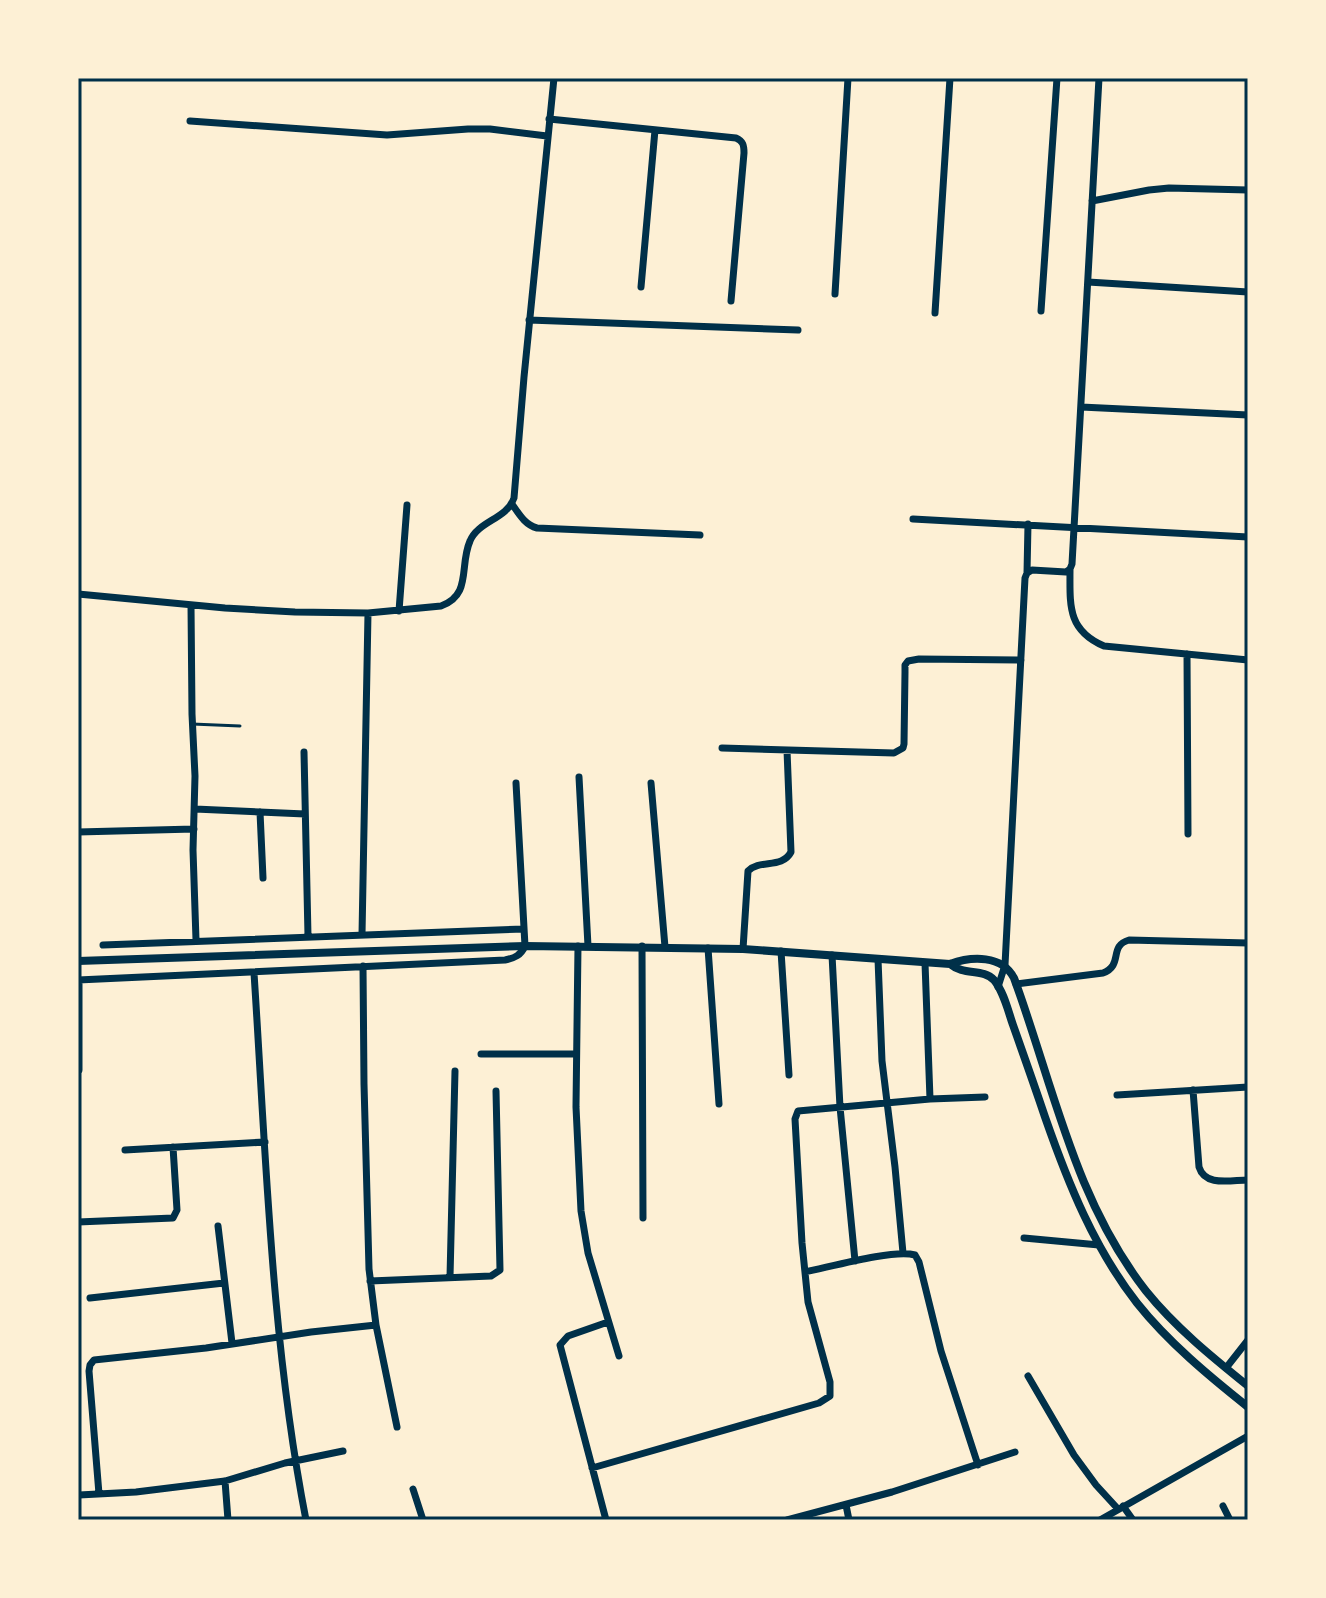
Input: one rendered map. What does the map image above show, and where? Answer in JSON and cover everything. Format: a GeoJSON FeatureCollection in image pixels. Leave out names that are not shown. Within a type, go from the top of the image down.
{"type":"FeatureCollection","features":[{"type":"Feature","properties":{"kind":"street"},"geometry":{"type":"LineString","coordinates":[[78,594],[267,610],[368,613],[426,609],[450,603],[458,596],[471,537],[512,504],[514,498],[554,78]]}},
{"type":"Feature","properties":{"kind":"street"},"geometry":{"type":"LineString","coordinates":[[835,294],[848,78]]}},
{"type":"Feature","properties":{"kind":"street"},"geometry":{"type":"LineString","coordinates":[[935,313],[950,78]]}},
{"type":"Feature","properties":{"kind":"street"},"geometry":{"type":"LineString","coordinates":[[1041,311],[1057,78]]}},
{"type":"Feature","properties":{"kind":"street"},"geometry":{"type":"LineString","coordinates":[[1099,78],[1070,569],[1072,614],[1083,633],[1104,646],[1248,660]]}},
{"type":"Feature","properties":{"kind":"street"},"geometry":{"type":"LineString","coordinates":[[549,119],[741,140],[744,145],[731,301]]}},
{"type":"Feature","properties":{"kind":"street"},"geometry":{"type":"LineString","coordinates":[[190,121],[387,135],[479,129],[547,136]]}},
{"type":"Feature","properties":{"kind":"street"},"geometry":{"type":"LineString","coordinates":[[641,287],[655,130]]}},
{"type":"Feature","properties":{"kind":"street"},"geometry":{"type":"LineString","coordinates":[[1092,201],[1169,188],[1248,190]]}},
{"type":"Feature","properties":{"kind":"street"},"geometry":{"type":"LineString","coordinates":[[1088,282],[1248,292]]}},
{"type":"Feature","properties":{"kind":"street"},"geometry":{"type":"LineString","coordinates":[[529,320],[798,330]]}},
{"type":"Feature","properties":{"kind":"street"},"geometry":{"type":"LineString","coordinates":[[1081,407],[1248,415]]}},
{"type":"Feature","properties":{"kind":"street"},"geometry":{"type":"LineString","coordinates":[[512,504],[530,527],[700,535]]}},
{"type":"Feature","properties":{"kind":"street"},"geometry":{"type":"LineString","coordinates":[[399,611],[407,505]]}},
{"type":"Feature","properties":{"kind":"street"},"geometry":{"type":"LineString","coordinates":[[913,519],[1248,537]]}},
{"type":"Feature","properties":{"kind":"street"},"geometry":{"type":"LineString","coordinates":[[998,987],[1005,965],[1028,524]]}},
{"type":"Feature","properties":{"kind":"street"},"geometry":{"type":"LineString","coordinates":[[1027,573],[1032,570],[1066,572],[1070,569]]}},
{"type":"Feature","properties":{"kind":"street"},"geometry":{"type":"LineString","coordinates":[[191,605],[196,940]]}},
{"type":"Feature","properties":{"kind":"street"},"geometry":{"type":"LineString","coordinates":[[362,935],[368,613]]}},
{"type":"Feature","properties":{"kind":"street"},"geometry":{"type":"LineString","coordinates":[[1187,654],[1188,834]]}},
{"type":"Feature","properties":{"kind":"street"},"geometry":{"type":"LineString","coordinates":[[722,748],[899,752],[904,744],[905,665],[908,661],[1021,660]]}},
{"type":"Feature","properties":{"kind":"street"},"geometry":{"type":"LineString","coordinates":[[743,949],[748,871],[755,865],[784,861],[791,852],[787,750]]}},
{"type":"Feature","properties":{"kind":"street"},"geometry":{"type":"LineString","coordinates":[[304,752],[308,936]]}},
{"type":"Feature","properties":{"kind":"street"},"geometry":{"type":"LineString","coordinates":[[579,777],[583,946],[576,1054],[578,1167],[583,1229],[619,1356]]}},
{"type":"Feature","properties":{"kind":"street"},"geometry":{"type":"LineString","coordinates":[[79,1070],[78,980],[505,960],[522,953],[525,946],[516,783]]}},
{"type":"Feature","properties":{"kind":"street"},"geometry":{"type":"LineString","coordinates":[[651,783],[665,947]]}},
{"type":"Feature","properties":{"kind":"street"},"geometry":{"type":"LineString","coordinates":[[195,809],[305,814]]}},
{"type":"Feature","properties":{"kind":"street"},"geometry":{"type":"LineString","coordinates":[[260,812],[263,878]]}},
{"type":"Feature","properties":{"kind":"street"},"geometry":{"type":"LineString","coordinates":[[78,832],[194,829]]}},
{"type":"Feature","properties":{"kind":"street"},"geometry":{"type":"LineString","coordinates":[[103,945],[524,929]]}},
{"type":"Feature","properties":{"kind":"street"},"geometry":{"type":"LineString","coordinates":[[1016,984],[1111,970],[1118,947],[1129,940],[1248,943]]}},
{"type":"Feature","properties":{"kind":"street"},"geometry":{"type":"LineString","coordinates":[[78,961],[493,946],[642,946],[781,951],[925,963],[950,964],[965,959],[997,962],[1005,965],[1016,984],[1068,1143],[1099,1216],[1128,1265],[1146,1291],[1191,1338],[1248,1386]]}},
{"type":"Feature","properties":{"kind":"street"},"geometry":{"type":"LineString","coordinates":[[642,946],[643,1218]]}},
{"type":"Feature","properties":{"kind":"street"},"geometry":{"type":"LineString","coordinates":[[708,948],[719,1104]]}},
{"type":"Feature","properties":{"kind":"street"},"geometry":{"type":"LineString","coordinates":[[781,951],[789,1075]]}},
{"type":"Feature","properties":{"kind":"street"},"geometry":{"type":"LineString","coordinates":[[832,955],[840,1107],[855,1261]]}},
{"type":"Feature","properties":{"kind":"street"},"geometry":{"type":"LineString","coordinates":[[878,959],[882,1061],[903,1253]]}},
{"type":"Feature","properties":{"kind":"street"},"geometry":{"type":"LineString","coordinates":[[925,963],[930,1099]]}},
{"type":"Feature","properties":{"kind":"street"},"geometry":{"type":"LineString","coordinates":[[950,964],[961,971],[987,975],[998,987],[1065,1170],[1099,1245],[1128,1290],[1150,1319],[1248,1407]]}},
{"type":"Feature","properties":{"kind":"street"},"geometry":{"type":"LineString","coordinates":[[363,966],[366,1225],[370,1281],[397,1427]]}},
{"type":"Feature","properties":{"kind":"street"},"geometry":{"type":"LineString","coordinates":[[254,973],[279,1337],[306,1520]]}},
{"type":"Feature","properties":{"kind":"street"},"geometry":{"type":"LineString","coordinates":[[481,1054],[576,1054]]}},
{"type":"Feature","properties":{"kind":"street"},"geometry":{"type":"LineString","coordinates":[[450,1277],[455,1071]]}},
{"type":"Feature","properties":{"kind":"street"},"geometry":{"type":"LineString","coordinates":[[1117,1095],[1248,1087]]}},
{"type":"Feature","properties":{"kind":"street"},"geometry":{"type":"LineString","coordinates":[[1193,1090],[1201,1174],[1214,1181],[1248,1180]]}},
{"type":"Feature","properties":{"kind":"street"},"geometry":{"type":"LineString","coordinates":[[370,1281],[491,1276],[500,1270],[496,1091]]}},
{"type":"Feature","properties":{"kind":"street"},"geometry":{"type":"LineString","coordinates":[[592,1468],[819,1403],[830,1396],[830,1382],[808,1302],[795,1114],[798,1111],[985,1097]]}},
{"type":"Feature","properties":{"kind":"street"},"geometry":{"type":"LineString","coordinates":[[125,1150],[265,1142]]}},
{"type":"Feature","properties":{"kind":"street"},"geometry":{"type":"LineString","coordinates":[[78,1222],[173,1218],[177,1210],[173,1147]]}},
{"type":"Feature","properties":{"kind":"street"},"geometry":{"type":"LineString","coordinates":[[218,1226],[232,1343]]}},
{"type":"Feature","properties":{"kind":"street"},"geometry":{"type":"LineString","coordinates":[[1024,1238],[1099,1245]]}},
{"type":"Feature","properties":{"kind":"street"},"geometry":{"type":"LineString","coordinates":[[805,1272],[903,1253],[915,1255],[978,1465]]}},
{"type":"Feature","properties":{"kind":"street"},"geometry":{"type":"LineString","coordinates":[[90,1298],[224,1283]]}},
{"type":"Feature","properties":{"kind":"street"},"geometry":{"type":"LineString","coordinates":[[606,1520],[560,1345],[568,1336],[608,1322]]}},
{"type":"Feature","properties":{"kind":"street"},"geometry":{"type":"LineString","coordinates":[[99,1494],[89,1371],[94,1360],[376,1325]]}},
{"type":"Feature","properties":{"kind":"street"},"geometry":{"type":"LineString","coordinates":[[1226,1368],[1248,1340]]}},
{"type":"Feature","properties":{"kind":"street"},"geometry":{"type":"LineString","coordinates":[[1028,1376],[1078,1462],[1096,1485],[1133,1520]]}},
{"type":"Feature","properties":{"kind":"street"},"geometry":{"type":"LineString","coordinates":[[1100,1520],[1248,1436]]}},
{"type":"Feature","properties":{"kind":"street"},"geometry":{"type":"LineString","coordinates":[[79,1495],[225,1481],[343,1451]]}},
{"type":"Feature","properties":{"kind":"street"},"geometry":{"type":"LineString","coordinates":[[787,1520],[846,1505],[1015,1452]]}},
{"type":"Feature","properties":{"kind":"street"},"geometry":{"type":"LineString","coordinates":[[225,1481],[228,1520]]}},
{"type":"Feature","properties":{"kind":"street"},"geometry":{"type":"LineString","coordinates":[[413,1489],[423,1520]]}},
{"type":"Feature","properties":{"kind":"street"},"geometry":{"type":"LineString","coordinates":[[846,1505],[849,1520]]}},
{"type":"Feature","properties":{"kind":"street"},"geometry":{"type":"LineString","coordinates":[[1223,1506],[1230,1520]]}},
{"type":"Feature","properties":{"kind":"lane"},"geometry":{"type":"LineString","coordinates":[[192,724],[240,726]]}}]}
